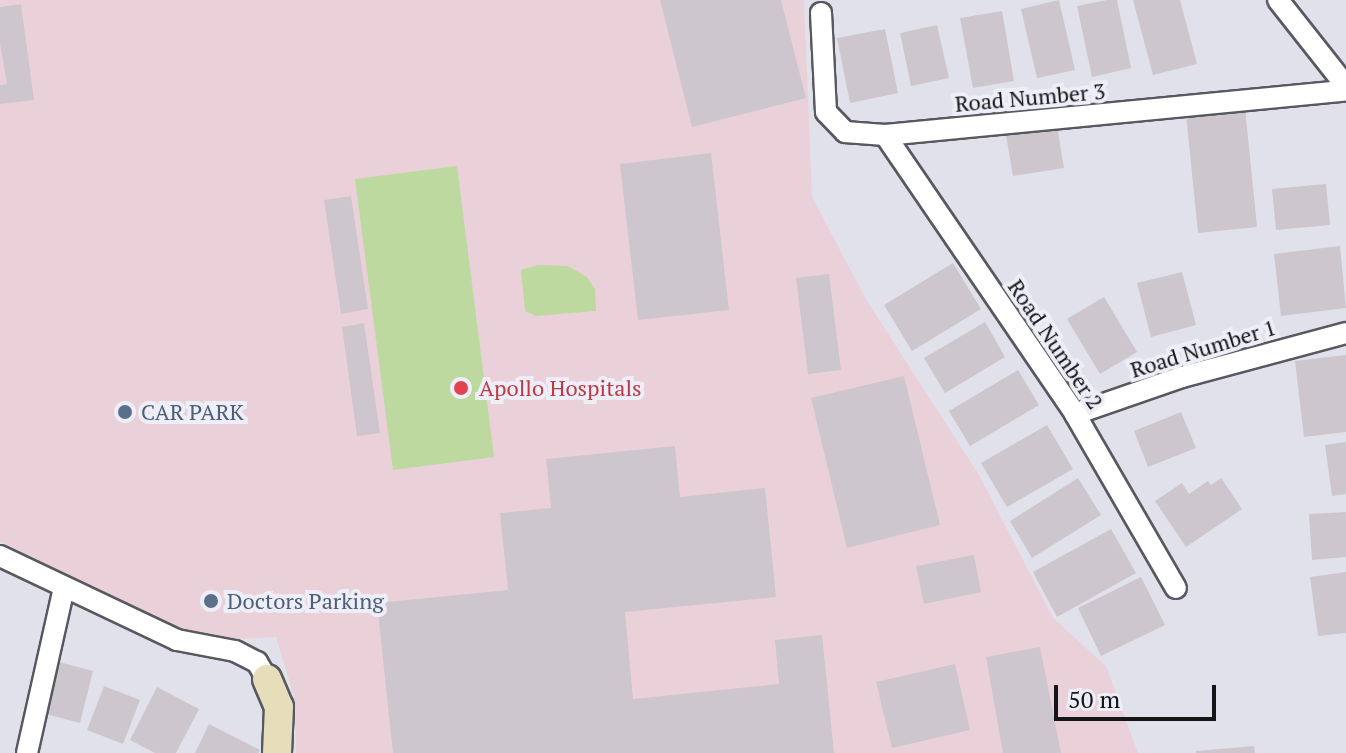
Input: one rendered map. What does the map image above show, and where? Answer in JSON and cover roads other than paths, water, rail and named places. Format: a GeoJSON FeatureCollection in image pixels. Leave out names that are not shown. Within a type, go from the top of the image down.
{"type":"FeatureCollection","features":[{"type":"Feature","properties":{"kind":"street"},"geometry":{"type":"LineString","coordinates":[[1278,0],[1346,88]]}},
{"type":"Feature","properties":{"kind":"street","name":"Road Number 3"},"geometry":{"type":"LineString","coordinates":[[821,13],[826,112],[845,132],[885,135],[1346,88]]}},
{"type":"Feature","properties":{"kind":"street","name":"Road Number 2"},"geometry":{"type":"LineString","coordinates":[[885,135],[1075,414],[1176,588]]}},
{"type":"Feature","properties":{"kind":"street","name":"Road Number 1"},"geometry":{"type":"LineString","coordinates":[[1075,414],[1182,377],[1346,333]]}},
{"type":"Feature","properties":{"kind":"street"},"geometry":{"type":"LineString","coordinates":[[0,556],[177,640],[235,651],[257,662],[279,707],[277,753]]}},
{"type":"Feature","properties":{"kind":"street"},"geometry":{"type":"LineString","coordinates":[[27,753],[64,588]]}},
{"type":"Feature","properties":{"kind":"place","name":"Apollo Hospitals"},"geometry":{"type":"Point","coordinates":[461,388]}},
{"type":"Feature","properties":{"kind":"place","name":"CAR PARK"},"geometry":{"type":"Point","coordinates":[125,412]}},
{"type":"Feature","properties":{"kind":"place","name":"Doctors Parking"},"geometry":{"type":"Point","coordinates":[211,601]}}]}
